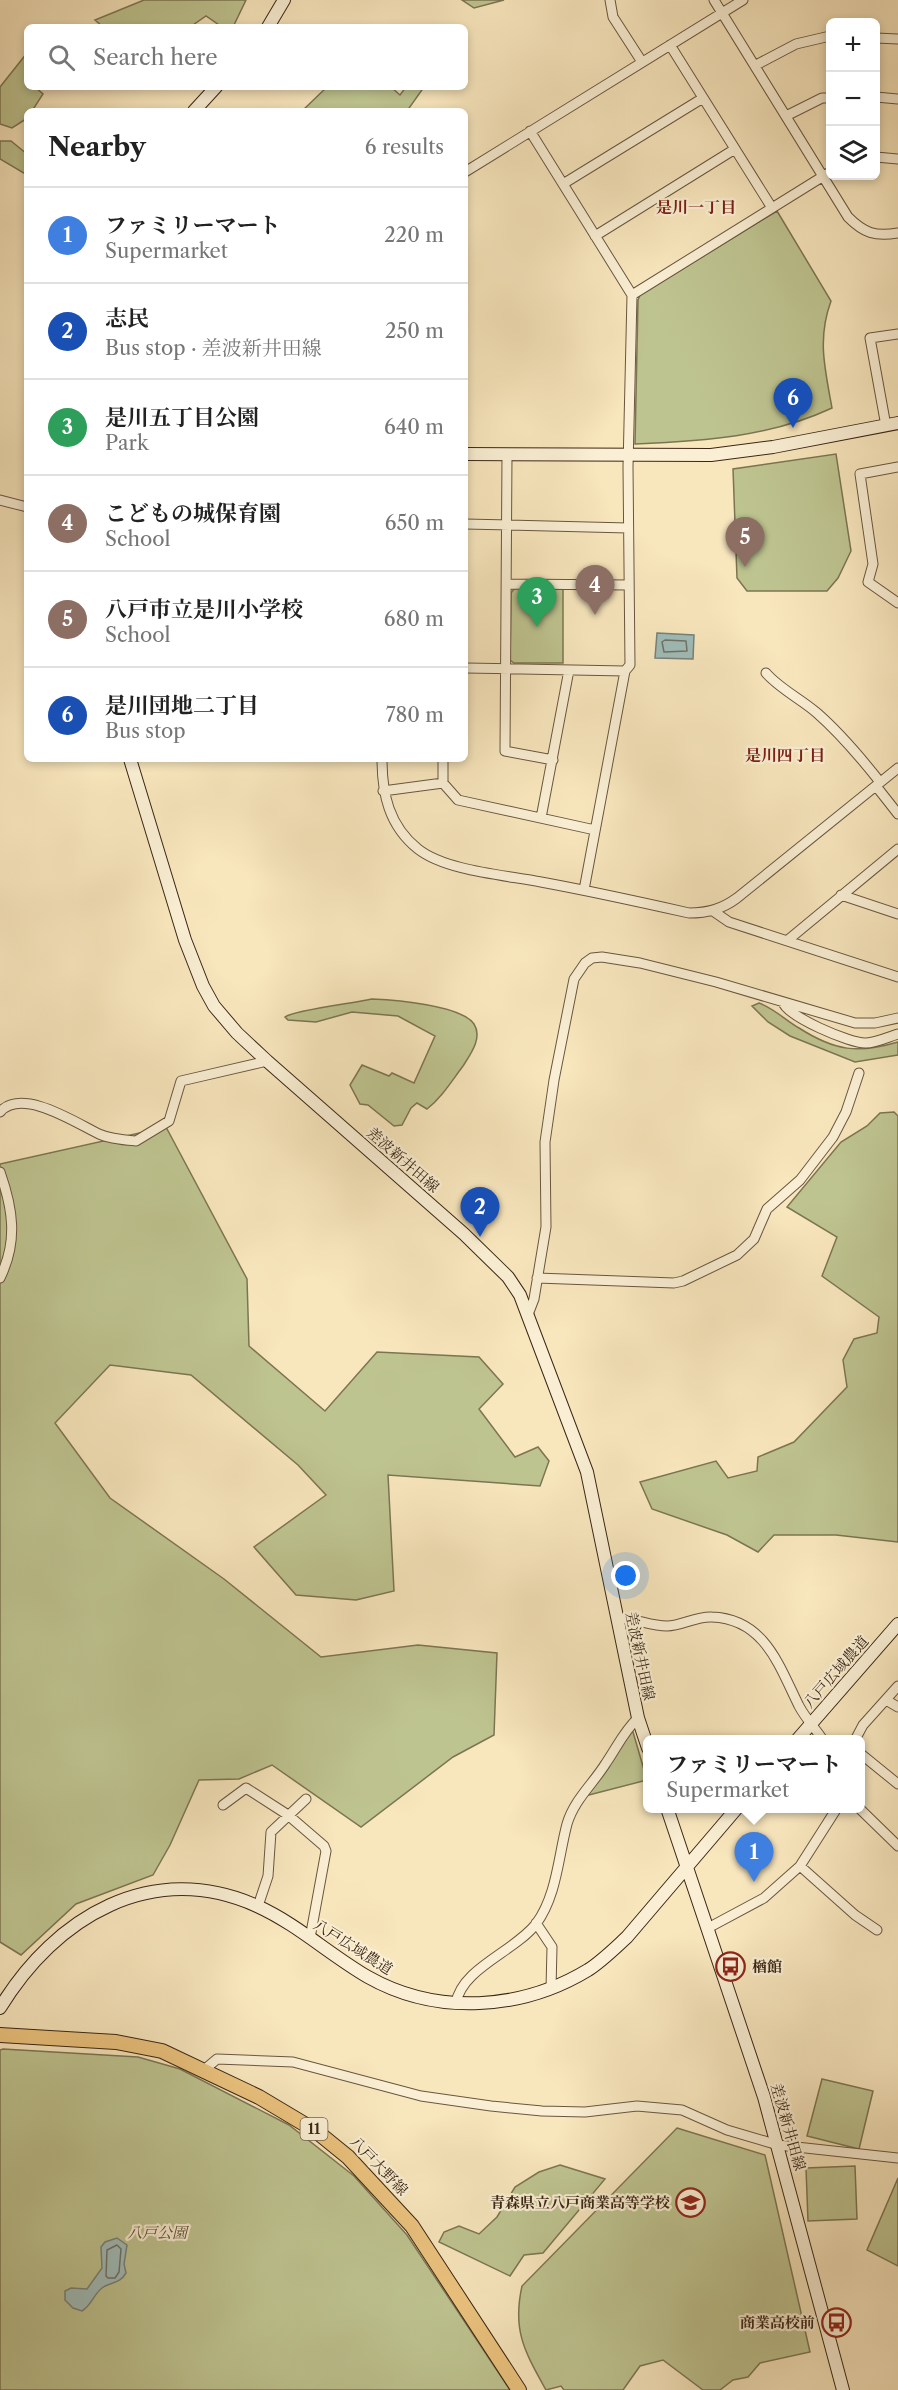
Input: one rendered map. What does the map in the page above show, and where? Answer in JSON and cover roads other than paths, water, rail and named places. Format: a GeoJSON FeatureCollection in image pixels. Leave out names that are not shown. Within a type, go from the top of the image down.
{"type":"FeatureCollection","features":[{"type":"Feature","properties":{"kind":"main road"},"geometry":{"type":"LineString","coordinates":[[270,24],[284,0]]}},
{"type":"Feature","properties":{"kind":"main road"},"geometry":{"type":"LineString","coordinates":[[197,108],[213,90]]}},
{"type":"Feature","properties":{"kind":"main road"},"geometry":{"type":"LineString","coordinates":[[468,454],[711,455],[892,425]]}},
{"type":"Feature","properties":{"kind":"main road","name":"差波新井田線"},"geometry":{"type":"LineString","coordinates":[[131,762],[185,940],[203,986],[214,1006],[237,1033],[267,1061],[492,1261],[508,1277],[528,1312],[587,1472],[638,1718],[644,1735]]}},
{"type":"Feature","properties":{"kind":"main road","name":"八戸広域農道"},"geometry":{"type":"LineString","coordinates":[[801,1735],[898,1624]]}},
{"type":"Feature","properties":{"kind":"main road","name":"差波新井田線"},"geometry":{"type":"LineString","coordinates":[[669,1813],[778,2145],[843,2390]]}},
{"type":"Feature","properties":{"kind":"main road","name":"八戸広域農道"},"geometry":{"type":"LineString","coordinates":[[0,2008],[17,1982],[85,1916],[120,1900],[156,1891],[188,1889],[228,1896],[258,1906],[350,1966],[386,1986],[423,1998],[456,2003],[503,2002],[551,1989],[591,1968],[609,1954],[627,1937],[733,1813]]}},
{"type":"Feature","properties":{"kind":"main road","name":"八戸大野線"},"geometry":{"type":"LineString","coordinates":[[0,2035],[116,2042],[162,2051],[290,2114],[348,2157],[412,2226],[519,2390]]}},
{"type":"Feature","properties":{"kind":"street"},"geometry":{"type":"LineString","coordinates":[[609,0],[613,17],[642,62]]}},
{"type":"Feature","properties":{"kind":"street"},"geometry":{"type":"LineString","coordinates":[[714,0],[786,116],[826,173]]}},
{"type":"Feature","properties":{"kind":"street"},"geometry":{"type":"LineString","coordinates":[[468,170],[743,0]]}},
{"type":"Feature","properties":{"kind":"street"},"geometry":{"type":"LineString","coordinates":[[756,65],[796,44],[826,37]]}},
{"type":"Feature","properties":{"kind":"street"},"geometry":{"type":"LineString","coordinates":[[880,38],[898,39]]}},
{"type":"Feature","properties":{"kind":"street"},"geometry":{"type":"LineString","coordinates":[[670,45],[772,208]]}},
{"type":"Feature","properties":{"kind":"street"},"geometry":{"type":"LineString","coordinates":[[880,97],[898,99]]}},
{"type":"Feature","properties":{"kind":"street"},"geometry":{"type":"LineString","coordinates":[[563,184],[703,98]]}},
{"type":"Feature","properties":{"kind":"street"},"geometry":{"type":"LineString","coordinates":[[786,116],[826,98]]}},
{"type":"Feature","properties":{"kind":"street"},"geometry":{"type":"LineString","coordinates":[[530,131],[632,296],[628,528],[630,665],[625,671],[584,890]]}},
{"type":"Feature","properties":{"kind":"street"},"geometry":{"type":"LineString","coordinates":[[595,236],[735,149]]}},
{"type":"Feature","properties":{"kind":"street"},"geometry":{"type":"LineString","coordinates":[[880,157],[898,159]]}},
{"type":"Feature","properties":{"kind":"street"},"geometry":{"type":"LineString","coordinates":[[632,296],[826,175]]}},
{"type":"Feature","properties":{"kind":"street"},"geometry":{"type":"LineString","coordinates":[[830,180],[848,217],[859,228],[875,235],[898,233]]}},
{"type":"Feature","properties":{"kind":"street"},"geometry":{"type":"LineString","coordinates":[[892,425],[870,338],[898,334]]}},
{"type":"Feature","properties":{"kind":"street"},"geometry":{"type":"LineString","coordinates":[[507,455],[505,751],[553,760]]}},
{"type":"Feature","properties":{"kind":"street"},"geometry":{"type":"LineString","coordinates":[[898,467],[860,474],[873,564],[868,582],[898,603]]}},
{"type":"Feature","properties":{"kind":"street"},"geometry":{"type":"LineString","coordinates":[[0,500],[24,506]]}},
{"type":"Feature","properties":{"kind":"street"},"geometry":{"type":"LineString","coordinates":[[468,524],[628,528]]}},
{"type":"Feature","properties":{"kind":"street"},"geometry":{"type":"LineString","coordinates":[[507,584],[629,585]]}},
{"type":"Feature","properties":{"kind":"street"},"geometry":{"type":"LineString","coordinates":[[468,668],[625,671]]}},
{"type":"Feature","properties":{"kind":"street"},"geometry":{"type":"LineString","coordinates":[[541,818],[569,670]]}},
{"type":"Feature","properties":{"kind":"street"},"geometry":{"type":"LineString","coordinates":[[766,673],[774,682],[792,692],[819,714],[856,752],[898,814]]}},
{"type":"Feature","properties":{"kind":"street"},"geometry":{"type":"LineString","coordinates":[[382,762],[383,791],[389,811],[409,841],[429,856],[468,868],[689,913],[713,911],[737,898],[898,768]]}},
{"type":"Feature","properties":{"kind":"street"},"geometry":{"type":"LineString","coordinates":[[443,762],[443,783],[458,800],[595,830]]}},
{"type":"Feature","properties":{"kind":"street"},"geometry":{"type":"LineString","coordinates":[[383,791],[443,783]]}},
{"type":"Feature","properties":{"kind":"street"},"geometry":{"type":"LineString","coordinates":[[788,940],[898,849]]}},
{"type":"Feature","properties":{"kind":"street"},"geometry":{"type":"LineString","coordinates":[[841,895],[898,914]]}},
{"type":"Feature","properties":{"kind":"street"},"geometry":{"type":"LineString","coordinates":[[713,911],[729,922],[898,977]]}},
{"type":"Feature","properties":{"kind":"street"},"geometry":{"type":"LineString","coordinates":[[528,1312],[546,1227],[545,1142],[565,1019],[574,979],[580,968],[592,958],[602,957],[640,963],[855,1023],[875,1023],[898,1018]]}},
{"type":"Feature","properties":{"kind":"street"},"geometry":{"type":"LineString","coordinates":[[783,1002],[784,1008],[795,1017],[858,1042],[873,1042],[898,1034]]}},
{"type":"Feature","properties":{"kind":"street"},"geometry":{"type":"LineString","coordinates":[[0,1112],[12,1104],[32,1104],[101,1135],[136,1141],[169,1121],[181,1081],[267,1061]]}},
{"type":"Feature","properties":{"kind":"street"},"geometry":{"type":"LineString","coordinates":[[537,1278],[683,1281],[737,1255],[754,1239],[767,1209],[800,1180],[833,1137],[846,1112],[859,1073]]}},
{"type":"Feature","properties":{"kind":"street"},"geometry":{"type":"LineString","coordinates":[[0,1172],[9,1198],[14,1234],[0,1278]]}},
{"type":"Feature","properties":{"kind":"street"},"geometry":{"type":"LineString","coordinates":[[617,1618],[631,1618],[664,1626],[708,1617],[726,1618],[745,1625],[772,1650],[810,1724],[819,1735]]}},
{"type":"Feature","properties":{"kind":"street"},"geometry":{"type":"LineString","coordinates":[[858,1735],[863,1725],[898,1686]]}},
{"type":"Feature","properties":{"kind":"street"},"geometry":{"type":"LineString","coordinates":[[886,1700],[898,1707]]}},
{"type":"Feature","properties":{"kind":"street"},"geometry":{"type":"LineString","coordinates":[[456,2003],[463,1984],[481,1968],[512,1948],[536,1923],[552,1894],[574,1806],[606,1763],[623,1734],[638,1718]]}},
{"type":"Feature","properties":{"kind":"street"},"geometry":{"type":"LineString","coordinates":[[865,1757],[898,1784]]}},
{"type":"Feature","properties":{"kind":"street"},"geometry":{"type":"LineString","coordinates":[[223,1805],[246,1788],[288,1815],[313,1835],[326,1851],[310,1938]]}},
{"type":"Feature","properties":{"kind":"street"},"geometry":{"type":"LineString","coordinates":[[258,1906],[268,1876],[271,1832],[306,1800]]}},
{"type":"Feature","properties":{"kind":"street"},"geometry":{"type":"LineString","coordinates":[[708,1928],[765,1898],[800,1866],[834,1813]]}},
{"type":"Feature","properties":{"kind":"street"},"geometry":{"type":"LineString","coordinates":[[863,1813],[898,1846]]}},
{"type":"Feature","properties":{"kind":"street"},"geometry":{"type":"LineString","coordinates":[[800,1866],[855,1915],[877,1930]]}},
{"type":"Feature","properties":{"kind":"street"},"geometry":{"type":"LineString","coordinates":[[536,1923],[552,1947],[551,1989]]}},
{"type":"Feature","properties":{"kind":"street"},"geometry":{"type":"LineString","coordinates":[[204,2070],[217,2059],[293,2062],[421,2096],[491,2106],[585,2112],[638,2106],[682,2110],[727,2130],[778,2145],[898,2158]]}},
{"type":"Feature","properties":{"kind":"water"},"geometry":{"type":"Polygon","coordinates":[[[657,633],[694,635],[693,659],[655,658],[657,633]]]}},
{"type":"Feature","properties":{"kind":"water"},"geometry":{"type":"Polygon","coordinates":[[[117,2238],[127,2245],[124,2264],[126,2273],[118,2281],[102,2288],[82,2311],[73,2308],[65,2300],[65,2291],[71,2288],[87,2289],[102,2268],[101,2247],[105,2242],[117,2238]]]}},
{"type":"Feature","properties":{"kind":"place","name":"是川団地二丁目"},"geometry":{"type":"Point","coordinates":[793,428]}},
{"type":"Feature","properties":{"kind":"place","name":"八戸市立是川小学校"},"geometry":{"type":"Point","coordinates":[745,567]}},
{"type":"Feature","properties":{"kind":"place","name":"こどもの城保育園"},"geometry":{"type":"Point","coordinates":[595,615]}},
{"type":"Feature","properties":{"kind":"place","name":"是川五丁目公園"},"geometry":{"type":"Point","coordinates":[537,627]}},
{"type":"Feature","properties":{"kind":"place","name":"志民"},"geometry":{"type":"Point","coordinates":[480,1237]}},
{"type":"Feature","properties":{"kind":"place","name":"ファミリーマート"},"geometry":{"type":"Point","coordinates":[754,1882]}},
{"type":"Feature","properties":{"kind":"place","name":"楢館"},"geometry":{"type":"Point","coordinates":[731,1967]}},
{"type":"Feature","properties":{"kind":"place","name":"青森県立八戸商業高等学校"},"geometry":{"type":"Point","coordinates":[691,2203]}},
{"type":"Feature","properties":{"kind":"place","name":"商業高校前"},"geometry":{"type":"Point","coordinates":[836,2323]}},
{"type":"Feature","properties":{"kind":"district","name":"是川一丁目"},"geometry":{"type":"Point","coordinates":[696,207]}},
{"type":"Feature","properties":{"kind":"district","name":"是川四丁目"},"geometry":{"type":"Point","coordinates":[785,755]}},
{"type":"Feature","properties":{"kind":"park label","name":"八戸公園"},"geometry":{"type":"Point","coordinates":[157,2233]}}]}
